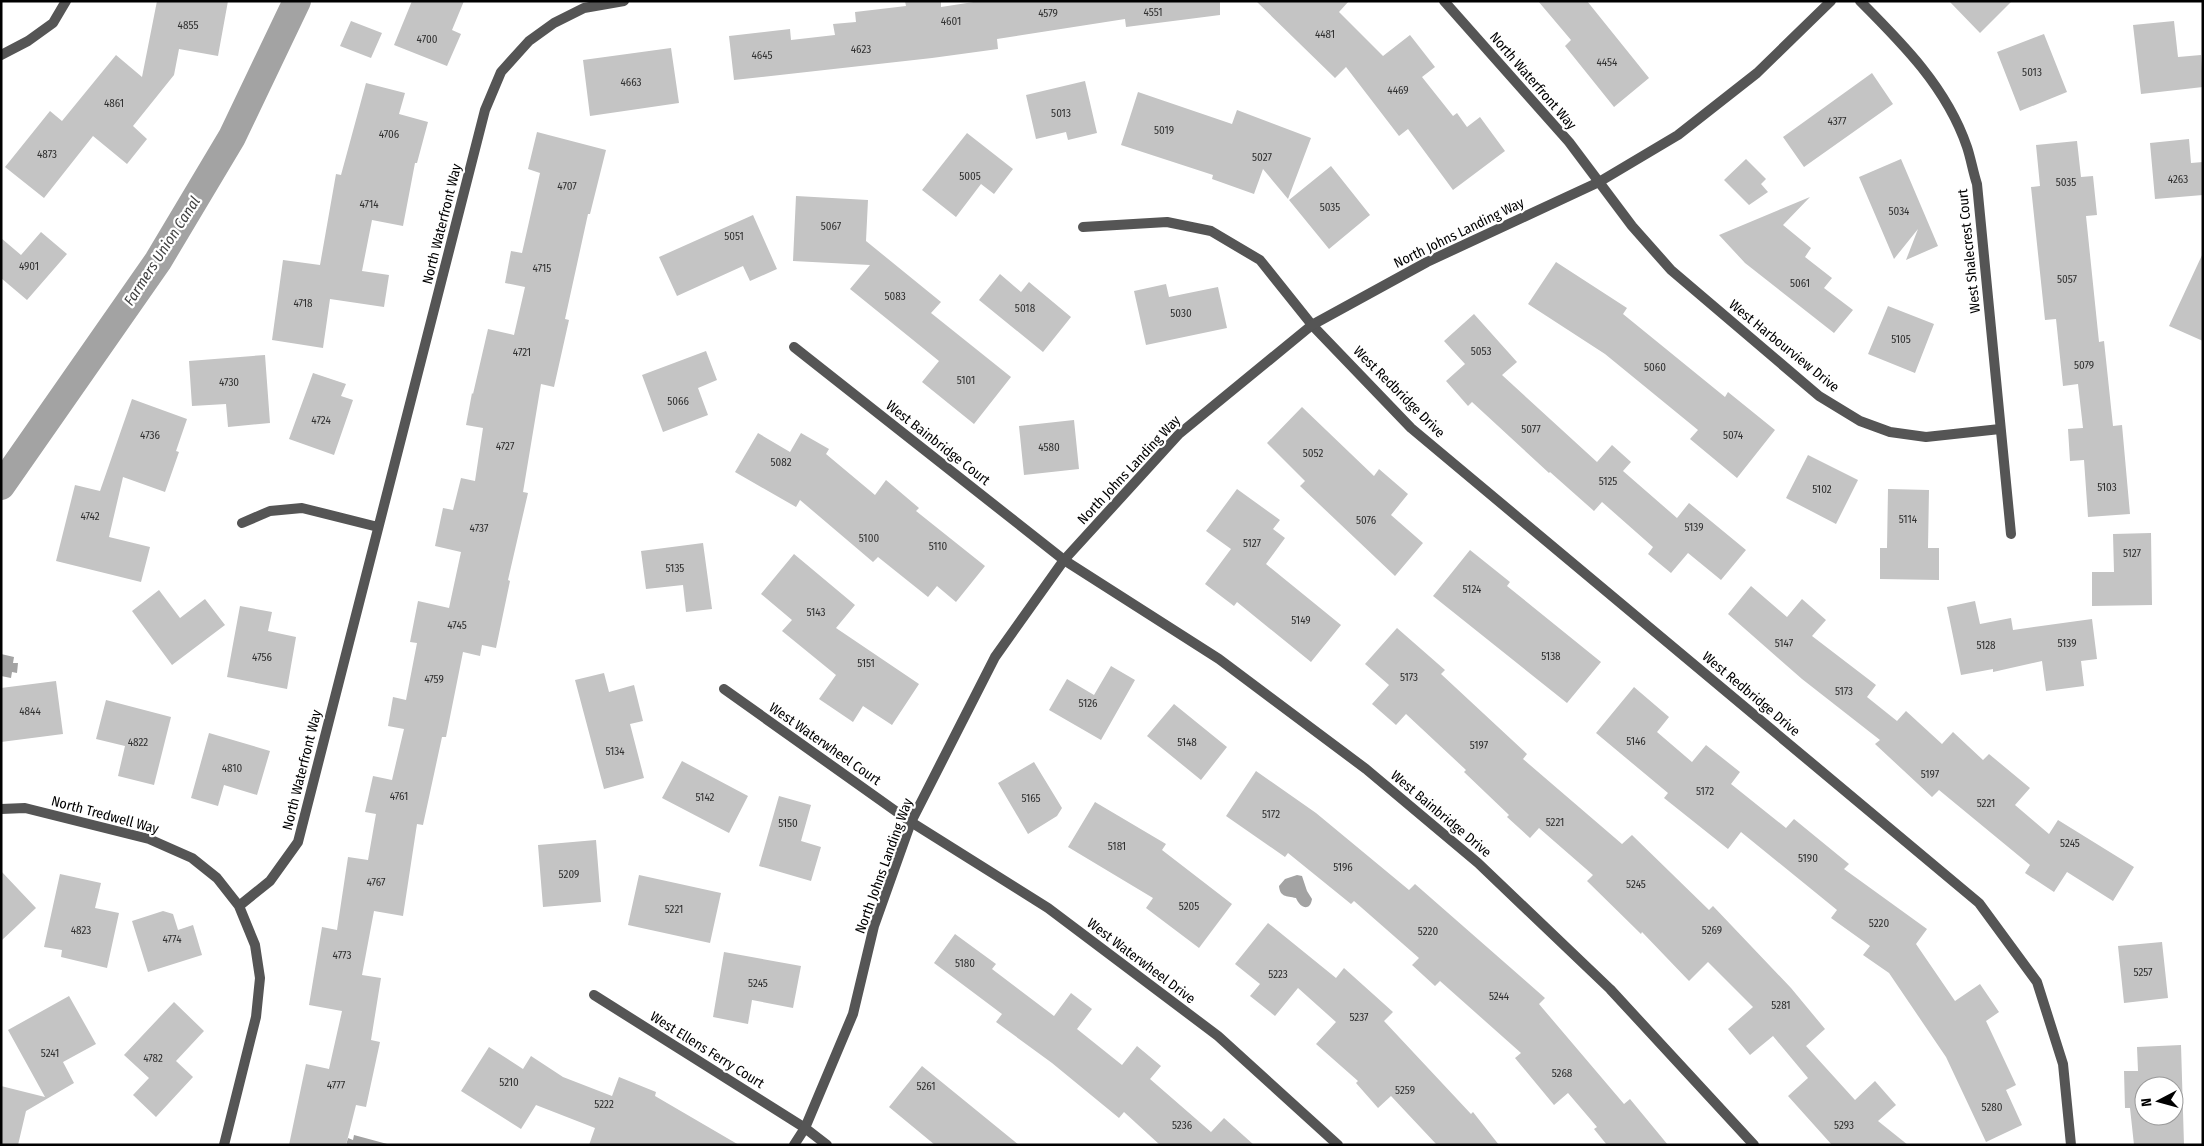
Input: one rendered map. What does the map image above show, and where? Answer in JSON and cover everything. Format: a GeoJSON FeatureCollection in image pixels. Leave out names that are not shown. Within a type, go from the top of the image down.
{"type":"FeatureCollection","features":[{"type":"Feature","properties":{"kind":"street"},"geometry":{"type":"LineString","coordinates":[[1,55],[53,23],[66,1]]}},
{"type":"Feature","properties":{"kind":"street","name":"North Waterfront Way"},"geometry":{"type":"LineString","coordinates":[[239,906],[270,881],[298,842],[485,110],[501,72],[529,41],[554,22],[584,8],[624,1]]}},
{"type":"Feature","properties":{"kind":"street","name":"North Waterfront Way"},"geometry":{"type":"LineString","coordinates":[[1444,1],[1569,142],[1599,182]]}},
{"type":"Feature","properties":{"kind":"street","name":"North Johns Landing Way"},"geometry":{"type":"LineString","coordinates":[[794,1145],[805,1128],[853,1014],[874,926],[911,822],[995,657],[1064,560],[1178,434],[1312,325],[1426,262],[1599,182],[1678,135],[1757,73],[1831,1]]}},
{"type":"Feature","properties":{"kind":"street","name":"West Shalecrest Court"},"geometry":{"type":"LineString","coordinates":[[1860,1],[1902,43],[1928,74],[1951,111],[1967,146],[1976,184],[2011,534]]}},
{"type":"Feature","properties":{"kind":"street","name":"West Harbourview Drive"},"geometry":{"type":"LineString","coordinates":[[1599,182],[1632,226],[1671,270],[1819,396],[1860,421],[1890,432],[1926,437],[2000,429]]}},
{"type":"Feature","properties":{"kind":"street","name":"West Redbridge Drive"},"geometry":{"type":"LineString","coordinates":[[1083,227],[1167,222],[1211,231],[1260,260],[1312,325],[1411,428],[1979,903],[2037,982],[2063,1064],[2071,1145]]}},
{"type":"Feature","properties":{"kind":"street","name":"West Bainbridge Court"},"geometry":{"type":"LineString","coordinates":[[794,347],[1064,560]]}},
{"type":"Feature","properties":{"kind":"street"},"geometry":{"type":"LineString","coordinates":[[242,524],[270,511],[302,508],[378,527]]}},
{"type":"Feature","properties":{"kind":"street","name":"West Bainbridge Drive"},"geometry":{"type":"LineString","coordinates":[[1064,560],[1218,659],[1366,769],[1463,851],[1610,989],[1754,1145]]}},
{"type":"Feature","properties":{"kind":"street","name":"West Waterwheel Court"},"geometry":{"type":"LineString","coordinates":[[724,689],[911,822]]}},
{"type":"Feature","properties":{"kind":"street","name":"North Tredwell Way"},"geometry":{"type":"LineString","coordinates":[[1,809],[25,808],[149,839],[192,858],[217,878],[239,906]]}},
{"type":"Feature","properties":{"kind":"street","name":"West Waterwheel Drive"},"geometry":{"type":"LineString","coordinates":[[911,822],[1048,908],[1210,1030],[1338,1145]]}},
{"type":"Feature","properties":{"kind":"street"},"geometry":{"type":"LineString","coordinates":[[224,1145],[256,1017],[260,978],[255,945],[239,906]]}},
{"type":"Feature","properties":{"kind":"street","name":"West Ellens Ferry Court"},"geometry":{"type":"LineString","coordinates":[[594,995],[805,1128],[827,1145]]}},
{"type":"Feature","properties":{"kind":"shaded area"},"geometry":{"type":"Polygon","coordinates":[[[1,654],[14,657],[13,663],[18,663],[17,673],[12,672],[11,678],[1,676],[1,654]]]}},
{"type":"Feature","properties":{"kind":"shaded area"},"geometry":{"type":"Polygon","coordinates":[[[1297,875],[1302,876],[1312,899],[1307,907],[1302,906],[1296,898],[1284,895],[1280,890],[1279,886],[1285,879],[1297,875]]]}},
{"type":"Feature","properties":{"kind":"shaded area"},"geometry":{"type":"Polygon","coordinates":[[[354,1135],[391,1145],[346,1145],[348,1138],[353,1140],[354,1135]]]}},
{"type":"Feature","properties":{"kind":"building"},"geometry":{"type":"Polygon","coordinates":[[[157,1],[228,1],[218,56],[179,49],[174,75],[133,126],[147,139],[127,164],[93,136],[44,198],[5,167],[50,111],[62,121],[116,55],[142,77],[157,1]]]}},
{"type":"Feature","properties":{"kind":"building"},"geometry":{"type":"Polygon","coordinates":[[[412,1],[464,1],[452,30],[461,34],[447,66],[394,45],[412,1]]]}},
{"type":"Feature","properties":{"kind":"building"},"geometry":{"type":"Polygon","coordinates":[[[905,1],[941,1],[941,7],[980,1],[1220,1],[1220,15],[1126,27],[1125,19],[997,39],[998,49],[734,80],[729,36],[790,29],[791,40],[835,35],[833,24],[856,22],[855,12],[906,6],[905,1]]]}},
{"type":"Feature","properties":{"kind":"building"},"geometry":{"type":"Polygon","coordinates":[[[1256,1],[1349,1],[1339,12],[1383,56],[1410,35],[1435,67],[1422,77],[1453,116],[1457,113],[1467,127],[1480,117],[1505,151],[1453,190],[1408,129],[1399,136],[1346,67],[1335,78],[1256,1]]]}},
{"type":"Feature","properties":{"kind":"building"},"geometry":{"type":"Polygon","coordinates":[[[1538,1],[1587,1],[1649,78],[1614,107],[1565,46],[1571,40],[1538,1]]]}},
{"type":"Feature","properties":{"kind":"building"},"geometry":{"type":"Polygon","coordinates":[[[1949,1],[2012,1],[1980,33],[1949,1]]]}},
{"type":"Feature","properties":{"kind":"building"},"geometry":{"type":"Polygon","coordinates":[[[351,21],[382,33],[371,58],[340,46],[351,21]]]}},
{"type":"Feature","properties":{"kind":"building"},"geometry":{"type":"Polygon","coordinates":[[[2174,21],[2178,57],[2201,55],[2203,87],[2141,94],[2133,25],[2174,21]]]}},
{"type":"Feature","properties":{"kind":"building"},"geometry":{"type":"Polygon","coordinates":[[[2044,34],[2067,92],[2020,111],[1997,52],[2044,34]]]}},
{"type":"Feature","properties":{"kind":"building"},"geometry":{"type":"Polygon","coordinates":[[[671,48],[679,103],[590,116],[583,60],[671,48]]]}},
{"type":"Feature","properties":{"kind":"building"},"geometry":{"type":"Polygon","coordinates":[[[1872,73],[1893,104],[1804,167],[1783,137],[1872,73]]]}},
{"type":"Feature","properties":{"kind":"building"},"geometry":{"type":"Polygon","coordinates":[[[1085,81],[1097,133],[1068,140],[1066,132],[1036,139],[1026,95],[1085,81]]]}},
{"type":"Feature","properties":{"kind":"building"},"geometry":{"type":"Polygon","coordinates":[[[366,83],[405,93],[399,114],[428,122],[417,163],[415,163],[403,226],[372,220],[362,271],[389,275],[384,307],[330,299],[323,348],[272,340],[283,260],[320,265],[336,174],[341,175],[366,83]]]}},
{"type":"Feature","properties":{"kind":"building"},"geometry":{"type":"Polygon","coordinates":[[[1138,92],[1232,124],[1237,110],[1311,138],[1288,199],[1263,169],[1254,194],[1212,179],[1213,175],[1121,145],[1138,92]]]}},
{"type":"Feature","properties":{"kind":"building"},"geometry":{"type":"Polygon","coordinates":[[[537,132],[606,150],[590,214],[588,214],[565,319],[569,320],[554,387],[541,384],[523,492],[528,493],[508,580],[510,581],[496,648],[482,645],[480,656],[463,652],[446,737],[442,737],[423,825],[417,824],[403,916],[374,911],[362,975],[381,978],[371,1040],[380,1042],[366,1107],[356,1105],[346,1145],[289,1145],[306,1064],[329,1069],[342,1011],[309,1005],[322,927],[337,930],[348,857],[368,860],[376,814],[365,812],[373,776],[392,780],[404,729],[388,726],[393,697],[406,700],[417,643],[410,642],[418,601],[449,608],[461,552],[435,546],[443,508],[453,510],[461,478],[475,481],[483,428],[466,425],[488,329],[514,335],[525,287],[505,283],[511,251],[522,253],[540,173],[528,169],[537,132]]]}},
{"type":"Feature","properties":{"kind":"building"},"geometry":{"type":"Polygon","coordinates":[[[967,133],[1013,169],[994,194],[981,184],[956,217],[922,190],[967,133]]]}},
{"type":"Feature","properties":{"kind":"building"},"geometry":{"type":"Polygon","coordinates":[[[2189,139],[2191,163],[2203,162],[2203,195],[2155,199],[2150,143],[2189,139]]]}},
{"type":"Feature","properties":{"kind":"building"},"geometry":{"type":"Polygon","coordinates":[[[2077,141],[2081,177],[2093,176],[2097,215],[2086,216],[2099,342],[2104,341],[2113,426],[2122,425],[2130,514],[2088,517],[2084,460],[2070,461],[2068,429],[2083,428],[2078,384],[2063,386],[2056,319],[2045,320],[2031,187],[2040,186],[2036,145],[2077,141]]]}},
{"type":"Feature","properties":{"kind":"building"},"geometry":{"type":"Polygon","coordinates":[[[1746,159],[1766,179],[1761,184],[1768,192],[1749,205],[1724,180],[1746,159]]]}},
{"type":"Feature","properties":{"kind":"building"},"geometry":{"type":"Polygon","coordinates":[[[1901,159],[1938,246],[1906,260],[1918,229],[1894,259],[1859,177],[1901,159]]]}},
{"type":"Feature","properties":{"kind":"building"},"geometry":{"type":"Polygon","coordinates":[[[1331,166],[1370,215],[1329,249],[1289,200],[1331,166]]]}},
{"type":"Feature","properties":{"kind":"building"},"geometry":{"type":"Polygon","coordinates":[[[796,196],[868,200],[866,241],[941,302],[931,313],[1011,377],[974,424],[922,382],[939,361],[850,289],[870,265],[793,261],[796,196]]]}},
{"type":"Feature","properties":{"kind":"building"},"geometry":{"type":"Polygon","coordinates":[[[1810,197],[1783,225],[1811,248],[1805,257],[1832,278],[1824,288],[1853,310],[1834,333],[1745,263],[1719,235],[1810,197]]]}},
{"type":"Feature","properties":{"kind":"building"},"geometry":{"type":"Polygon","coordinates":[[[753,215],[777,269],[750,281],[743,266],[677,296],[659,257],[753,215]]]}},
{"type":"Feature","properties":{"kind":"building"},"geometry":{"type":"Polygon","coordinates":[[[41,232],[67,254],[27,300],[1,278],[1,238],[21,255],[41,232]]]}},
{"type":"Feature","properties":{"kind":"building"},"geometry":{"type":"Polygon","coordinates":[[[2203,253],[2203,341],[2169,326],[2203,253]]]}},
{"type":"Feature","properties":{"kind":"building"},"geometry":{"type":"Polygon","coordinates":[[[1556,262],[1627,308],[1623,314],[1725,397],[1728,392],[1775,430],[1737,478],[1690,439],[1698,430],[1605,354],[1528,304],[1556,262]]]}},
{"type":"Feature","properties":{"kind":"building"},"geometry":{"type":"Polygon","coordinates":[[[1000,274],[1021,292],[1029,282],[1071,317],[1043,352],[979,300],[1000,274]]]}},
{"type":"Feature","properties":{"kind":"building"},"geometry":{"type":"Polygon","coordinates":[[[1166,284],[1169,297],[1218,287],[1227,328],[1146,345],[1134,291],[1166,284]]]}},
{"type":"Feature","properties":{"kind":"building"},"geometry":{"type":"Polygon","coordinates":[[[1888,306],[1934,324],[1915,373],[1868,354],[1888,306]]]}},
{"type":"Feature","properties":{"kind":"building"},"geometry":{"type":"Polygon","coordinates":[[[1474,314],[1517,362],[1502,375],[1597,462],[1612,445],[1631,462],[1623,471],[1677,518],[1689,503],[1746,550],[1721,580],[1688,553],[1671,573],[1648,554],[1653,547],[1602,502],[1594,511],[1549,473],[1472,402],[1468,406],[1446,381],[1465,364],[1444,341],[1474,314]]]}},
{"type":"Feature","properties":{"kind":"building"},"geometry":{"type":"Polygon","coordinates":[[[706,351],[717,380],[698,388],[708,415],[663,432],[642,375],[706,351]]]}},
{"type":"Feature","properties":{"kind":"building"},"geometry":{"type":"Polygon","coordinates":[[[265,355],[270,423],[228,427],[226,404],[192,406],[189,361],[265,355]]]}},
{"type":"Feature","properties":{"kind":"building"},"geometry":{"type":"Polygon","coordinates":[[[313,373],[346,384],[341,396],[353,400],[334,455],[289,439],[313,373]]]}},
{"type":"Feature","properties":{"kind":"building"},"geometry":{"type":"Polygon","coordinates":[[[132,399],[187,419],[176,451],[179,452],[165,492],[123,477],[109,537],[150,547],[141,582],[56,561],[75,485],[100,491],[132,399]]]}},
{"type":"Feature","properties":{"kind":"building"},"geometry":{"type":"Polygon","coordinates":[[[1302,407],[1374,476],[1379,469],[1408,494],[1391,515],[1423,543],[1395,576],[1300,486],[1305,481],[1267,443],[1302,407]]]}},
{"type":"Feature","properties":{"kind":"building"},"geometry":{"type":"Polygon","coordinates":[[[1074,420],[1079,469],[1024,475],[1019,426],[1074,420]]]}},
{"type":"Feature","properties":{"kind":"building"},"geometry":{"type":"Polygon","coordinates":[[[758,433],[790,452],[801,433],[829,449],[826,454],[875,495],[886,480],[919,508],[916,511],[985,566],[956,602],[937,586],[928,597],[878,557],[873,562],[800,500],[796,507],[735,472],[758,433]]]}},
{"type":"Feature","properties":{"kind":"building"},"geometry":{"type":"Polygon","coordinates":[[[1808,455],[1858,480],[1836,524],[1786,498],[1808,455]]]}},
{"type":"Feature","properties":{"kind":"building"},"geometry":{"type":"Polygon","coordinates":[[[1237,489],[1280,520],[1273,529],[1285,538],[1266,564],[1341,625],[1311,662],[1237,602],[1234,606],[1205,584],[1231,549],[1206,531],[1237,489]]]}},
{"type":"Feature","properties":{"kind":"building"},"geometry":{"type":"Polygon","coordinates":[[[1888,489],[1929,490],[1928,548],[1939,548],[1939,580],[1880,579],[1880,548],[1887,548],[1888,489]]]}},
{"type":"Feature","properties":{"kind":"building"},"geometry":{"type":"Polygon","coordinates":[[[2151,533],[2152,605],[2092,606],[2092,572],[2114,572],[2113,534],[2151,533]]]}},
{"type":"Feature","properties":{"kind":"building"},"geometry":{"type":"Polygon","coordinates":[[[703,543],[712,609],[686,612],[683,585],[646,589],[641,551],[703,543]]]}},
{"type":"Feature","properties":{"kind":"building"},"geometry":{"type":"Polygon","coordinates":[[[1470,550],[1510,582],[1507,586],[1601,662],[1567,703],[1433,596],[1470,550]]]}},
{"type":"Feature","properties":{"kind":"building"},"geometry":{"type":"Polygon","coordinates":[[[794,554],[855,605],[836,628],[919,684],[892,725],[863,706],[853,722],[819,699],[836,675],[782,631],[792,620],[761,594],[794,554]]]}},
{"type":"Feature","properties":{"kind":"building"},"geometry":{"type":"Polygon","coordinates":[[[1751,586],[1787,617],[1802,599],[1826,620],[1812,636],[1876,685],[1867,697],[1897,721],[1906,711],[1942,744],[1953,732],[1983,760],[1989,754],[2030,788],[2015,805],[2049,834],[2058,820],[2134,867],[2113,901],[2067,872],[2054,892],[2025,873],[2030,865],[1939,790],[1932,797],[1875,744],[1880,740],[1802,679],[1728,614],[1751,586]]]}},
{"type":"Feature","properties":{"kind":"building"},"geometry":{"type":"Polygon","coordinates":[[[159,590],[180,618],[205,599],[225,625],[172,665],[132,611],[159,590]]]}},
{"type":"Feature","properties":{"kind":"building"},"geometry":{"type":"Polygon","coordinates":[[[1975,601],[1980,624],[2011,618],[2013,630],[2092,619],[2097,659],[2081,661],[2084,686],[2046,691],[2042,661],[1993,672],[1993,669],[1961,675],[1947,607],[1975,601]]]}},
{"type":"Feature","properties":{"kind":"building"},"geometry":{"type":"Polygon","coordinates":[[[240,606],[272,612],[268,631],[296,637],[287,689],[227,677],[240,606]]]}},
{"type":"Feature","properties":{"kind":"building"},"geometry":{"type":"Polygon","coordinates":[[[1397,628],[1445,670],[1441,674],[1527,754],[1523,759],[1622,844],[1632,835],[1709,910],[1713,906],[1791,988],[1825,1029],[1806,1046],[1855,1100],[1875,1081],[1896,1105],[1878,1121],[1908,1145],[1832,1145],[1788,1096],[1808,1078],[1773,1036],[1750,1055],[1728,1029],[1753,1007],[1708,962],[1689,981],[1642,932],[1641,934],[1587,881],[1593,875],[1539,828],[1530,838],[1464,772],[1466,770],[1406,714],[1396,725],[1372,704],[1389,685],[1365,664],[1397,628]]]}},
{"type":"Feature","properties":{"kind":"building"},"geometry":{"type":"Polygon","coordinates":[[[1111,666],[1135,680],[1101,740],[1049,710],[1067,679],[1094,695],[1111,666]]]}},
{"type":"Feature","properties":{"kind":"building"},"geometry":{"type":"Polygon","coordinates":[[[604,673],[609,692],[634,685],[643,721],[630,724],[644,778],[604,789],[575,680],[604,673]]]}},
{"type":"Feature","properties":{"kind":"building"},"geometry":{"type":"Polygon","coordinates":[[[56,681],[63,734],[1,742],[1,688],[56,681]]]}},
{"type":"Feature","properties":{"kind":"building"},"geometry":{"type":"Polygon","coordinates":[[[1634,687],[1669,717],[1657,732],[1692,762],[1706,745],[1740,772],[1731,784],[1786,828],[1794,819],[1849,864],[1844,869],[1927,929],[1916,944],[1955,1001],[1980,984],[1999,1012],[1986,1021],[2016,1085],[2006,1090],[2022,1125],[1986,1142],[1946,1057],[1889,973],[1863,955],[1870,946],[1831,918],[1837,910],[1741,832],[1728,849],[1664,798],[1668,793],[1596,733],[1634,687]]]}},
{"type":"Feature","properties":{"kind":"building"},"geometry":{"type":"Polygon","coordinates":[[[106,700],[171,717],[154,785],[118,776],[125,746],[96,739],[106,700]]]}},
{"type":"Feature","properties":{"kind":"building"},"geometry":{"type":"Polygon","coordinates":[[[1174,704],[1227,747],[1201,780],[1147,736],[1174,704]]]}},
{"type":"Feature","properties":{"kind":"building"},"geometry":{"type":"Polygon","coordinates":[[[209,733],[270,751],[257,795],[224,785],[218,806],[191,798],[209,733]]]}},
{"type":"Feature","properties":{"kind":"building"},"geometry":{"type":"Polygon","coordinates":[[[682,761],[748,796],[729,833],[662,798],[682,761]]]}},
{"type":"Feature","properties":{"kind":"building"},"geometry":{"type":"Polygon","coordinates":[[[1034,762],[1062,808],[1057,816],[1028,834],[998,783],[1034,762]]]}},
{"type":"Feature","properties":{"kind":"building"},"geometry":{"type":"Polygon","coordinates":[[[1256,771],[1316,813],[1409,890],[1415,884],[1545,998],[1539,1004],[1624,1104],[1630,1099],[1668,1145],[1607,1145],[1594,1129],[1597,1127],[1568,1093],[1554,1105],[1515,1058],[1521,1053],[1440,981],[1435,986],[1412,965],[1419,958],[1354,901],[1351,904],[1288,853],[1285,857],[1226,816],[1256,771]]]}},
{"type":"Feature","properties":{"kind":"building"},"geometry":{"type":"Polygon","coordinates":[[[779,796],[811,805],[801,841],[821,847],[811,881],[759,866],[779,796]]]}},
{"type":"Feature","properties":{"kind":"building"},"geometry":{"type":"Polygon","coordinates":[[[1095,802],[1166,844],[1162,850],[1232,904],[1199,948],[1146,908],[1153,898],[1068,847],[1095,802]]]}},
{"type":"Feature","properties":{"kind":"building"},"geometry":{"type":"Polygon","coordinates":[[[596,840],[601,902],[543,907],[538,845],[596,840]]]}},
{"type":"Feature","properties":{"kind":"building"},"geometry":{"type":"Polygon","coordinates":[[[1,871],[36,908],[1,941],[1,871]]]}},
{"type":"Feature","properties":{"kind":"building"},"geometry":{"type":"Polygon","coordinates":[[[60,874],[101,883],[95,908],[119,913],[107,968],[61,957],[62,950],[44,947],[60,874]]]}},
{"type":"Feature","properties":{"kind":"building"},"geometry":{"type":"Polygon","coordinates":[[[639,875],[721,893],[710,943],[628,925],[639,875]]]}},
{"type":"Feature","properties":{"kind":"building"},"geometry":{"type":"Polygon","coordinates":[[[163,911],[173,914],[178,930],[193,925],[202,955],[148,972],[132,921],[163,911]]]}},
{"type":"Feature","properties":{"kind":"building"},"geometry":{"type":"Polygon","coordinates":[[[1268,923],[1336,978],[1344,968],[1393,1012],[1384,1021],[1471,1114],[1473,1112],[1499,1145],[1437,1145],[1391,1096],[1378,1108],[1356,1083],[1358,1081],[1316,1044],[1336,1022],[1298,988],[1275,1016],[1250,996],[1260,984],[1235,964],[1268,923]]]}},
{"type":"Feature","properties":{"kind":"building"},"geometry":{"type":"Polygon","coordinates":[[[955,934],[996,964],[992,969],[1054,1016],[1071,993],[1092,1009],[1077,1029],[1122,1065],[1137,1046],[1161,1066],[1150,1079],[1211,1132],[1224,1118],[1254,1145],[1160,1145],[1124,1112],[1119,1118],[1052,1063],[996,1022],[1002,1014],[934,963],[955,934]]]}},
{"type":"Feature","properties":{"kind":"building"},"geometry":{"type":"Polygon","coordinates":[[[2162,942],[2168,998],[2124,1003],[2118,946],[2162,942]]]}},
{"type":"Feature","properties":{"kind":"building"},"geometry":{"type":"Polygon","coordinates":[[[724,952],[801,966],[793,1008],[752,1000],[748,1024],[713,1017],[724,952]]]}},
{"type":"Feature","properties":{"kind":"building"},"geometry":{"type":"Polygon","coordinates":[[[69,996],[96,1044],[63,1062],[74,1083],[26,1111],[18,1145],[1,1145],[1,1086],[45,1097],[8,1030],[69,996]]]}},
{"type":"Feature","properties":{"kind":"building"},"geometry":{"type":"Polygon","coordinates":[[[174,1002],[204,1031],[176,1061],[193,1077],[156,1117],[133,1095],[149,1078],[124,1055],[174,1002]]]}},
{"type":"Feature","properties":{"kind":"building"},"geometry":{"type":"Polygon","coordinates":[[[2181,1045],[2182,1076],[2134,1076],[2134,1126],[2183,1126],[2184,1145],[2134,1145],[2130,1108],[2125,1108],[2124,1071],[2138,1071],[2137,1047],[2181,1045]]]}},
{"type":"Feature","properties":{"kind":"building"},"geometry":{"type":"Polygon","coordinates":[[[489,1047],[523,1069],[531,1056],[563,1077],[612,1096],[619,1077],[656,1092],[655,1096],[739,1145],[589,1145],[595,1128],[536,1105],[521,1129],[461,1091],[489,1047]]]}},
{"type":"Feature","properties":{"kind":"building"},"geometry":{"type":"Polygon","coordinates":[[[922,1066],[1019,1145],[935,1145],[889,1107],[922,1066]]]}},
{"type":"Feature","properties":{"kind":"waterway","name":"Farmers Union Canal"},"geometry":{"type":"LineString","coordinates":[[1,486],[158,261],[232,137],[297,1]]}}]}
